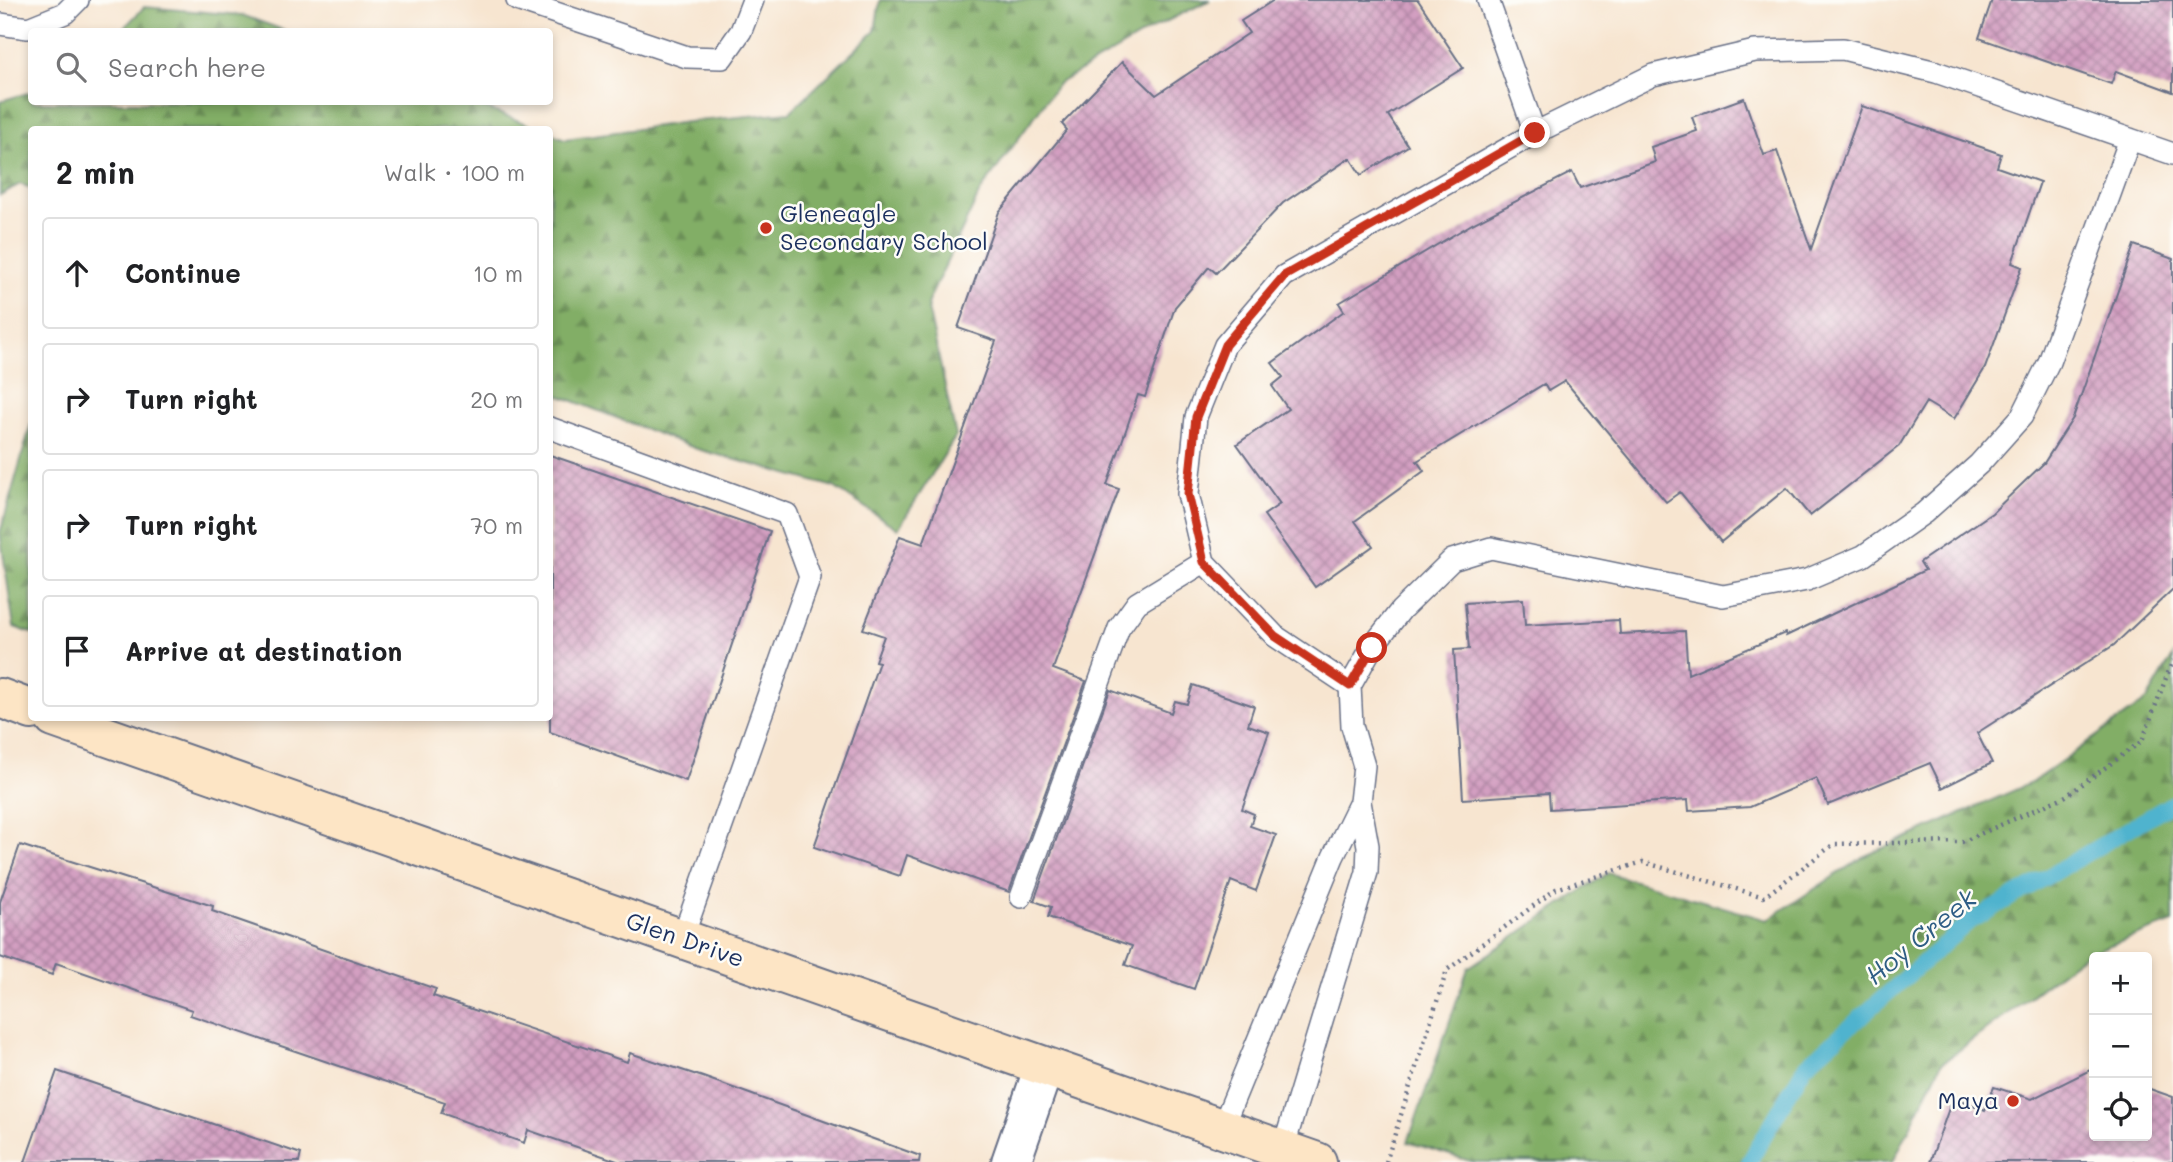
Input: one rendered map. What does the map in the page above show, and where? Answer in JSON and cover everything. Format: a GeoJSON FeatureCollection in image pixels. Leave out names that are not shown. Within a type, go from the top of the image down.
{"type":"FeatureCollection","features":[{"type":"Feature","properties":{"kind":"street"},"geometry":{"type":"LineString","coordinates":[[0,698],[28,708]]}},
{"type":"Feature","properties":{"kind":"street","name":"Glen Drive"},"geometry":{"type":"LineString","coordinates":[[63,721],[1300,1156]]}},
{"type":"Feature","properties":{"kind":"street"},"geometry":{"type":"LineString","coordinates":[[1012,1162],[1044,1067]]}},
{"type":"Feature","properties":{"kind":"lane"},"geometry":{"type":"LineString","coordinates":[[0,24],[28,28],[65,13],[78,0]]}},
{"type":"Feature","properties":{"kind":"lane"},"geometry":{"type":"LineString","coordinates":[[517,0],[687,57],[722,58],[741,31],[753,0]]}},
{"type":"Feature","properties":{"kind":"lane"},"geometry":{"type":"LineString","coordinates":[[1488,0],[1535,133]]}},
{"type":"Feature","properties":{"kind":"lane"},"geometry":{"type":"LineString","coordinates":[[1350,686],[1275,636],[1204,562],[1188,494],[1196,417],[1225,345],[1284,276],[1535,133],[1653,75],[1755,51],[1843,49],[1936,72],[2173,154]]}},
{"type":"Feature","properties":{"kind":"lane"},"geometry":{"type":"LineString","coordinates":[[1300,1156],[1367,872],[1368,846],[1360,802],[1364,766],[1352,726],[1350,686],[1372,648],[1401,610],[1452,560],[1491,548],[1723,596],[1807,580],[1863,556],[1924,513],[1979,464],[2022,416],[2049,362],[2130,139]]}},
{"type":"Feature","properties":{"kind":"lane"},"geometry":{"type":"LineString","coordinates":[[553,429],[787,513],[810,577],[682,939]]}},
{"type":"Feature","properties":{"kind":"lane"},"geometry":{"type":"LineString","coordinates":[[1021,897],[1119,628],[1137,603],[1204,562]]}},
{"type":"Feature","properties":{"kind":"lane"},"geometry":{"type":"LineString","coordinates":[[1222,1128],[1332,857],[1360,802]]}},
{"type":"Feature","properties":{"kind":"path"},"geometry":{"type":"LineString","coordinates":[[1386,1162],[1447,970],[1556,889],[1643,862],[1764,897],[1834,844],[1962,842],[2066,796],[2141,741],[2173,660]]}},
{"type":"Feature","properties":{"kind":"green space","name":"Gleneagle Secondary School"},"geometry":{"type":"Polygon","coordinates":[[[880,0],[1210,0],[1157,26],[1058,84],[980,192],[927,304],[956,436],[898,529],[834,487],[697,449],[553,393],[553,134],[565,139],[687,122],[790,112],[875,31],[880,0]]]}},
{"type":"Feature","properties":{"kind":"green space"},"geometry":{"type":"Polygon","coordinates":[[[144,7],[242,15],[278,28],[124,28],[144,7]]]}},
{"type":"Feature","properties":{"kind":"green space"},"geometry":{"type":"Polygon","coordinates":[[[28,93],[28,105],[477,105],[533,126],[28,126],[28,187],[20,184],[0,195],[0,101],[28,93]]]}},
{"type":"Feature","properties":{"kind":"green space"},"geometry":{"type":"Polygon","coordinates":[[[28,435],[28,632],[14,627],[0,533],[28,435]]]}},
{"type":"Feature","properties":{"kind":"green space"},"geometry":{"type":"Polygon","coordinates":[[[2173,656],[2173,922],[2089,952],[1941,1064],[1893,1162],[1473,1162],[1408,1142],[1468,968],[1608,873],[1767,920],[1865,856],[2031,783],[2147,700],[2173,656]]]}},
{"type":"Feature","properties":{"kind":"building"},"geometry":{"type":"Polygon","coordinates":[[[1274,0],[1418,0],[1463,68],[1388,115],[1408,146],[1361,175],[1350,158],[1283,203],[1216,273],[1209,267],[1175,307],[1145,397],[1138,395],[1107,485],[1119,489],[1053,669],[1086,681],[1009,892],[907,855],[900,876],[814,847],[879,662],[875,661],[884,636],[863,629],[900,536],[923,544],[996,341],[958,328],[999,212],[1067,130],[1062,124],[1122,62],[1156,95],[1249,33],[1241,21],[1274,0]]]}},
{"type":"Feature","properties":{"kind":"building"},"geometry":{"type":"Polygon","coordinates":[[[1992,0],[2173,0],[2173,92],[2116,71],[2111,84],[1979,38],[1992,0]]]}},
{"type":"Feature","properties":{"kind":"building"},"geometry":{"type":"Polygon","coordinates":[[[1744,98],[1764,155],[1777,151],[1811,249],[1862,106],[2001,154],[1997,167],[2040,182],[2012,263],[2022,267],[1985,368],[1954,419],[1926,402],[1899,446],[1810,516],[1787,488],[1721,542],[1680,492],[1666,502],[1565,381],[1548,391],[1544,384],[1417,461],[1424,471],[1355,521],[1373,546],[1315,587],[1264,515],[1280,504],[1237,444],[1288,409],[1272,386],[1283,377],[1272,363],[1344,311],[1339,303],[1472,224],[1572,172],[1580,188],[1655,162],[1651,147],[1697,131],[1692,117],[1744,98]]]}},
{"type":"Feature","properties":{"kind":"building"},"geometry":{"type":"Polygon","coordinates":[[[2134,245],[2173,259],[2173,589],[2114,645],[1977,733],[1992,763],[1942,788],[1930,763],[1828,805],[1816,778],[1750,807],[1689,811],[1688,800],[1550,809],[1549,793],[1463,799],[1454,650],[1469,649],[1465,603],[1523,599],[1525,625],[1619,620],[1620,634],[1685,631],[1688,674],[1785,633],[1786,636],[1925,570],[1920,562],[1992,513],[2044,463],[2073,418],[2134,245]]]}},
{"type":"Feature","properties":{"kind":"building"},"geometry":{"type":"Polygon","coordinates":[[[553,456],[770,531],[686,781],[550,732],[550,721],[553,721],[553,456]]]}},
{"type":"Feature","properties":{"kind":"building"},"geometry":{"type":"Polygon","coordinates":[[[1193,685],[1254,706],[1248,725],[1269,732],[1242,809],[1254,814],[1250,826],[1276,835],[1256,891],[1231,881],[1194,989],[1125,965],[1132,946],[1048,917],[1051,907],[1034,901],[1110,690],[1171,713],[1175,701],[1187,704],[1193,685]]]}},
{"type":"Feature","properties":{"kind":"building"},"geometry":{"type":"Polygon","coordinates":[[[20,845],[213,906],[212,911],[436,989],[433,996],[627,1062],[630,1053],[703,1077],[920,1156],[919,1162],[620,1162],[528,1130],[524,1143],[441,1113],[445,1102],[190,1015],[192,1010],[56,963],[52,975],[0,957],[0,902],[20,845]]]}},
{"type":"Feature","properties":{"kind":"building","name":"Maya"},"geometry":{"type":"Polygon","coordinates":[[[2089,1070],[2089,1141],[2152,1141],[2152,1090],[2173,1097],[2173,1162],[1930,1162],[1953,1097],[1985,1110],[1994,1087],[2032,1099],[2089,1070]]]}},
{"type":"Feature","properties":{"kind":"building"},"geometry":{"type":"Polygon","coordinates":[[[57,1071],[301,1154],[299,1162],[25,1162],[57,1071]]]}},
{"type":"Feature","properties":{"kind":"waterway","name":"Hoy Creek"},"geometry":{"type":"LineString","coordinates":[[1749,1162],[1805,1066],[1968,923],[2173,803]]}},
{"type":"Feature","properties":{"kind":"place","name":"Gleneagle Secondary School"},"geometry":{"type":"Point","coordinates":[766,228]}},
{"type":"Feature","properties":{"kind":"place","name":"Maya"},"geometry":{"type":"Point","coordinates":[2013,1101]}},
{"type":"Feature","properties":{"kind":"route"},"geometry":{"type":"LineString","coordinates":[[1372,648],[1350,686],[1275,636],[1204,562],[1188,494],[1196,417],[1225,345],[1284,276],[1535,133]]}}]}
